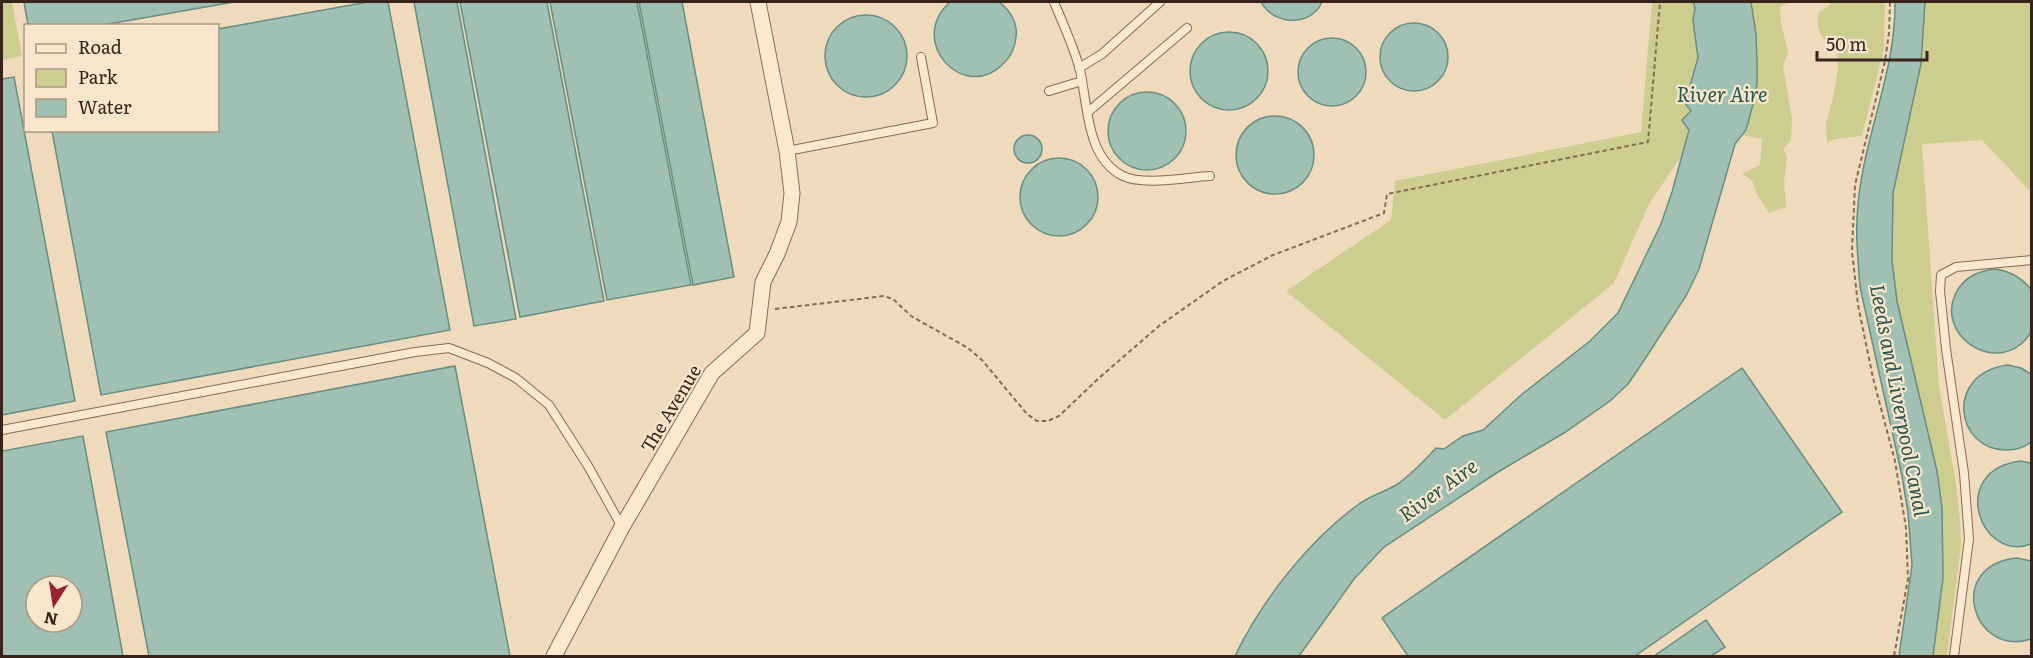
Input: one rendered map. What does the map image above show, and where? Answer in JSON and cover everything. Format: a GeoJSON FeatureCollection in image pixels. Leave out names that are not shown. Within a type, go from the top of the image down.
{"type":"FeatureCollection","features":[{"type":"Feature","properties":{"kind":"street","name":"The Avenue"},"geometry":{"type":"LineString","coordinates":[[554,657],[622,527],[712,373],[757,333],[763,282],[777,255],[789,222],[792,193],[787,150],[758,2]]}},
{"type":"Feature","properties":{"kind":"lane"},"geometry":{"type":"LineString","coordinates":[[1054,2],[1079,68],[1094,143],[1105,161],[1124,176],[1145,180],[1210,176]]}},
{"type":"Feature","properties":{"kind":"lane"},"geometry":{"type":"LineString","coordinates":[[1079,68],[1102,54],[1160,2]]}},
{"type":"Feature","properties":{"kind":"lane"},"geometry":{"type":"LineString","coordinates":[[1088,112],[1187,28]]}},
{"type":"Feature","properties":{"kind":"lane"},"geometry":{"type":"LineString","coordinates":[[787,150],[933,123],[921,57]]}},
{"type":"Feature","properties":{"kind":"lane"},"geometry":{"type":"LineString","coordinates":[[1049,92],[1082,81]]}},
{"type":"Feature","properties":{"kind":"lane"},"geometry":{"type":"LineString","coordinates":[[1954,657],[1969,539],[1964,473],[1946,349],[1940,291],[1941,275],[1956,267],[2031,261]]}},
{"type":"Feature","properties":{"kind":"lane"},"geometry":{"type":"LineString","coordinates":[[2,430],[415,352],[449,348],[488,363],[516,378],[549,405],[588,466],[622,527]]}},
{"type":"Feature","properties":{"kind":"path"},"geometry":{"type":"LineString","coordinates":[[759,312],[884,296],[893,299],[910,316],[968,348],[982,360],[1027,414],[1037,421],[1048,421],[1059,416],[1098,378],[1159,326],[1223,281],[1273,255],[1384,213],[1387,194],[1648,142],[1660,2]]}},
{"type":"Feature","properties":{"kind":"path"},"geometry":{"type":"LineString","coordinates":[[1890,2],[1885,61],[1855,185],[1852,251],[1858,305],[1895,461],[1906,528],[1908,579],[1894,657]]}},
{"type":"Feature","properties":{"kind":"green space"},"geometry":{"type":"Polygon","coordinates":[[[2,2],[12,2],[22,56],[2,60],[2,2]]]}},
{"type":"Feature","properties":{"kind":"green space"},"geometry":{"type":"Polygon","coordinates":[[[1652,2],[1693,2],[1695,8],[1693,20],[1698,58],[1685,103],[1691,111],[1684,152],[1649,204],[1614,283],[1445,420],[1286,291],[1391,220],[1395,181],[1641,132],[1652,2]]]}},
{"type":"Feature","properties":{"kind":"green space"},"geometry":{"type":"Polygon","coordinates":[[[1751,2],[1791,2],[1780,7],[1781,23],[1788,52],[1783,66],[1792,119],[1791,140],[1783,149],[1787,157],[1784,181],[1786,207],[1769,213],[1757,194],[1752,180],[1742,174],[1760,165],[1762,139],[1742,135],[1746,130],[1757,85],[1756,34],[1751,2]]]}},
{"type":"Feature","properties":{"kind":"green space"},"geometry":{"type":"Polygon","coordinates":[[[1832,2],[1885,2],[1884,49],[1862,136],[1835,139],[1827,143],[1826,124],[1838,69],[1837,41],[1826,41],[1823,38],[1819,31],[1818,20],[1819,12],[1832,2]]]}},
{"type":"Feature","properties":{"kind":"green space"},"geometry":{"type":"Polygon","coordinates":[[[1925,2],[2032,2],[2031,192],[1982,140],[1922,144],[1939,386],[1960,520],[1961,546],[1947,656],[1933,656],[1943,578],[1942,508],[1937,471],[1897,301],[1892,261],[1893,193],[1921,64],[1925,2]]]}},
{"type":"Feature","properties":{"kind":"water"},"geometry":{"type":"Polygon","coordinates":[[[24,2],[234,2],[109,24],[28,24],[24,2]]]}},
{"type":"Feature","properties":{"kind":"water"},"geometry":{"type":"Polygon","coordinates":[[[368,2],[388,2],[450,330],[101,395],[52,132],[219,132],[219,29],[368,2]]]}},
{"type":"Feature","properties":{"kind":"water"},"geometry":{"type":"Polygon","coordinates":[[[414,2],[457,2],[516,319],[474,326],[414,2]]]}},
{"type":"Feature","properties":{"kind":"water"},"geometry":{"type":"Polygon","coordinates":[[[460,2],[547,2],[604,301],[520,317],[460,2]]]}},
{"type":"Feature","properties":{"kind":"water"},"geometry":{"type":"Polygon","coordinates":[[[550,2],[637,2],[691,285],[607,300],[550,2]]]}},
{"type":"Feature","properties":{"kind":"water"},"geometry":{"type":"Polygon","coordinates":[[[639,2],[682,2],[734,277],[693,285],[639,2]]]}},
{"type":"Feature","properties":{"kind":"water"},"geometry":{"type":"Polygon","coordinates":[[[950,2],[999,2],[1012,17],[1016,37],[1012,52],[1002,65],[987,75],[972,76],[957,72],[945,62],[937,49],[934,34],[938,18],[950,2]]]}},
{"type":"Feature","properties":{"kind":"water"},"geometry":{"type":"Polygon","coordinates":[[[1261,2],[1322,2],[1310,16],[1292,20],[1274,16],[1261,2]]]}},
{"type":"Feature","properties":{"kind":"water","name":"River Aire"},"geometry":{"type":"Polygon","coordinates":[[[1693,2],[1751,2],[1756,34],[1757,85],[1746,130],[1735,144],[1699,269],[1686,296],[1628,384],[1610,401],[1564,433],[1498,472],[1384,547],[1354,579],[1299,656],[1235,656],[1273,593],[1322,535],[1363,501],[1401,481],[1436,448],[1444,449],[1463,436],[1483,430],[1521,395],[1590,341],[1618,313],[1661,224],[1689,130],[1682,120],[1691,111],[1685,103],[1698,58],[1693,2]]]}},
{"type":"Feature","properties":{"kind":"water","name":"Leeds and Liverpool Canal"},"geometry":{"type":"Polygon","coordinates":[[[1895,2],[1925,2],[1921,64],[1893,193],[1892,261],[1897,301],[1937,471],[1942,508],[1943,578],[1933,656],[1899,656],[1912,565],[1908,513],[1902,476],[1860,287],[1858,256],[1857,215],[1861,179],[1890,53],[1895,2]]]}},
{"type":"Feature","properties":{"kind":"water"},"geometry":{"type":"Polygon","coordinates":[[[858,15],[874,15],[889,22],[900,33],[907,48],[904,72],[895,85],[874,97],[858,97],[843,90],[832,79],[825,64],[825,48],[832,33],[843,22],[858,15]]]}},
{"type":"Feature","properties":{"kind":"water"},"geometry":{"type":"Polygon","coordinates":[[[1414,23],[1427,26],[1438,33],[1445,44],[1448,57],[1445,70],[1438,81],[1427,88],[1414,91],[1401,88],[1390,81],[1383,70],[1380,57],[1383,44],[1390,33],[1401,26],[1414,23]]]}},
{"type":"Feature","properties":{"kind":"water"},"geometry":{"type":"Polygon","coordinates":[[[1229,32],[1244,35],[1257,43],[1265,56],[1268,71],[1265,86],[1257,99],[1244,107],[1229,110],[1214,107],[1201,99],[1193,86],[1190,71],[1193,56],[1201,43],[1214,35],[1229,32]]]}},
{"type":"Feature","properties":{"kind":"water"},"geometry":{"type":"Polygon","coordinates":[[[1332,38],[1345,41],[1356,48],[1363,59],[1366,72],[1363,85],[1356,96],[1345,103],[1332,106],[1319,103],[1308,96],[1301,85],[1298,72],[1301,59],[1308,48],[1319,41],[1332,38]]]}},
{"type":"Feature","properties":{"kind":"water"},"geometry":{"type":"Polygon","coordinates":[[[14,77],[75,401],[2,415],[2,79],[14,77]]]}},
{"type":"Feature","properties":{"kind":"water"},"geometry":{"type":"Polygon","coordinates":[[[1147,92],[1162,95],[1175,103],[1183,116],[1186,131],[1183,146],[1175,159],[1162,167],[1147,170],[1132,167],[1119,159],[1111,146],[1108,131],[1111,116],[1119,103],[1132,95],[1147,92]]]}},
{"type":"Feature","properties":{"kind":"water"},"geometry":{"type":"Polygon","coordinates":[[[1275,116],[1290,119],[1303,127],[1311,140],[1314,155],[1311,170],[1303,183],[1290,191],[1275,194],[1260,191],[1247,183],[1239,170],[1236,155],[1239,140],[1247,127],[1260,119],[1275,116]]]}},
{"type":"Feature","properties":{"kind":"water"},"geometry":{"type":"Polygon","coordinates":[[[1028,135],[1038,139],[1042,149],[1038,159],[1028,163],[1018,159],[1014,149],[1018,139],[1028,135]]]}},
{"type":"Feature","properties":{"kind":"water"},"geometry":{"type":"Polygon","coordinates":[[[1059,158],[1074,161],[1087,169],[1095,182],[1098,197],[1095,212],[1087,225],[1074,233],[1059,236],[1044,233],[1031,225],[1023,212],[1020,197],[1023,182],[1031,169],[1044,161],[1059,158]]]}},
{"type":"Feature","properties":{"kind":"water"},"geometry":{"type":"Polygon","coordinates":[[[1996,269],[2015,276],[2030,288],[2032,330],[2021,344],[2008,351],[1994,353],[1969,344],[1960,334],[1954,322],[1952,309],[1958,289],[1967,279],[1977,273],[1996,269]]]}},
{"type":"Feature","properties":{"kind":"water"},"geometry":{"type":"Polygon","coordinates":[[[2008,365],[2021,368],[2031,374],[2031,442],[2013,450],[1989,447],[1976,438],[1967,425],[1964,410],[1966,395],[1974,382],[1987,371],[2008,365]]]}},
{"type":"Feature","properties":{"kind":"water"},"geometry":{"type":"Polygon","coordinates":[[[455,366],[510,656],[149,656],[106,432],[455,366]]]}},
{"type":"Feature","properties":{"kind":"water"},"geometry":{"type":"Polygon","coordinates":[[[1742,368],[1842,512],[1635,656],[1408,656],[1382,618],[1742,368]]]}},
{"type":"Feature","properties":{"kind":"water"},"geometry":{"type":"Polygon","coordinates":[[[83,436],[123,656],[2,656],[2,451],[83,436]]]}},
{"type":"Feature","properties":{"kind":"water"},"geometry":{"type":"Polygon","coordinates":[[[2021,461],[2031,463],[2031,544],[2013,546],[1998,540],[1986,528],[1979,513],[1978,496],[1984,480],[1998,468],[2021,461]]]}},
{"type":"Feature","properties":{"kind":"water"},"geometry":{"type":"Polygon","coordinates":[[[2017,558],[2031,561],[2031,639],[2011,641],[1994,635],[1982,624],[1975,608],[1974,592],[1981,576],[1995,564],[2017,558]]]}},
{"type":"Feature","properties":{"kind":"water"},"geometry":{"type":"Polygon","coordinates":[[[1706,620],[1725,647],[1711,656],[1654,656],[1706,620]]]}}]}
